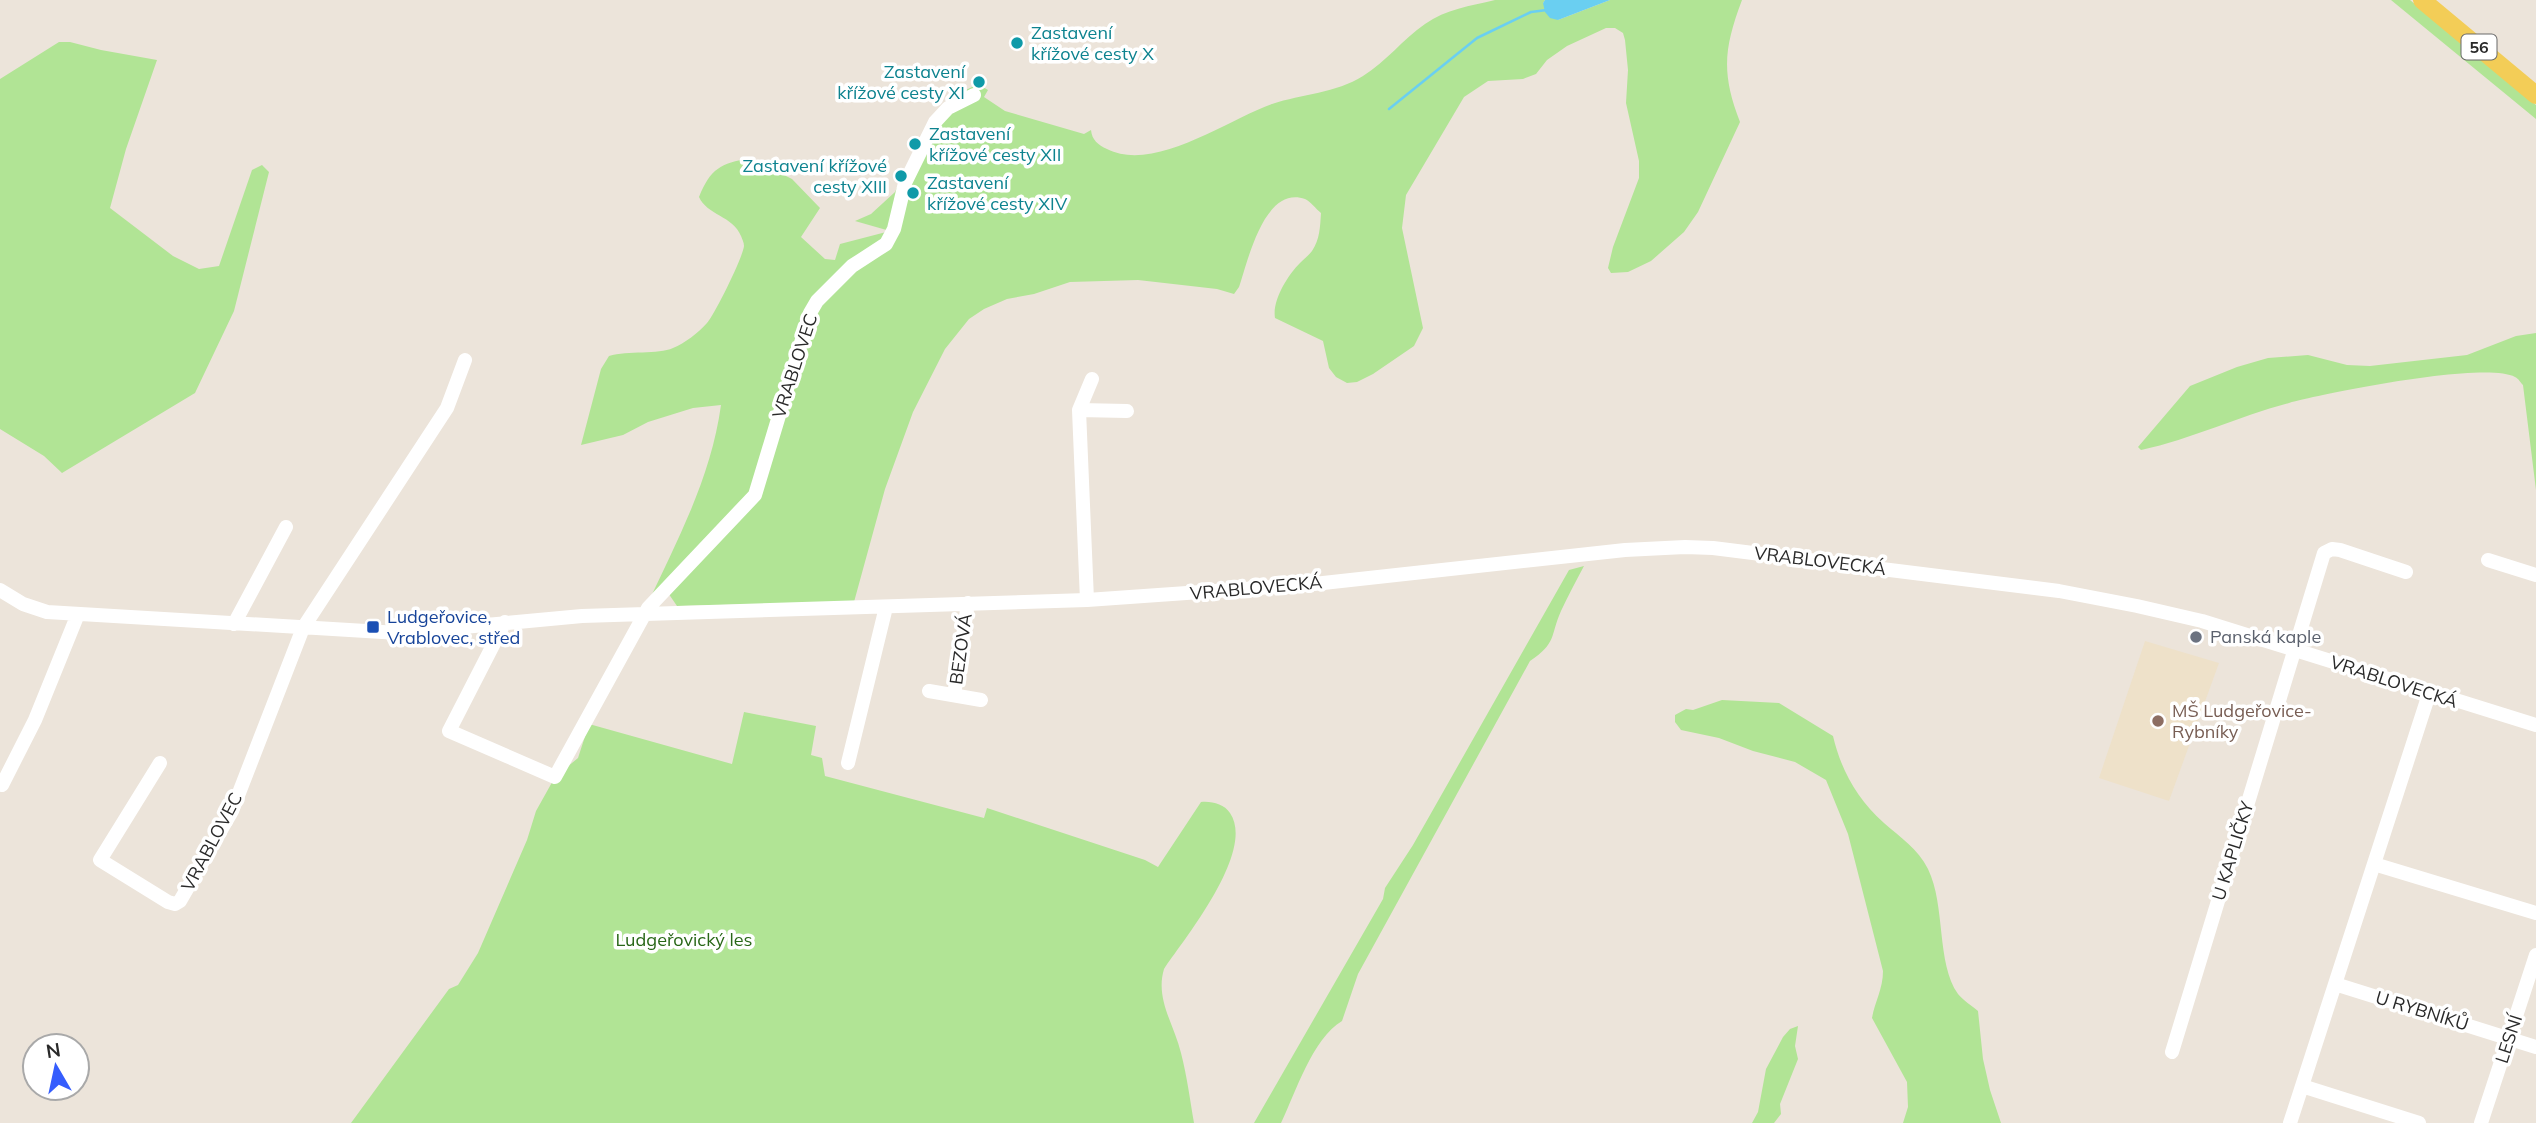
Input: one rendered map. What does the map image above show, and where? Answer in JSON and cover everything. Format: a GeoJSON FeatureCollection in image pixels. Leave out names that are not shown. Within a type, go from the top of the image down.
{"type":"FeatureCollection","features":[{"type":"Feature","properties":{"kind":"main road","name":"56"},"geometry":{"type":"LineString","coordinates":[[2422,0],[2536,95]]}},
{"type":"Feature","properties":{"kind":"street","name":"VRABLOVEC"},"geometry":{"type":"LineString","coordinates":[[505,622],[449,731],[555,777],[648,608],[755,495],[810,313],[817,301],[852,266],[886,244],[894,229],[905,183],[935,122],[948,108],[974,95]]}},
{"type":"Feature","properties":{"kind":"street","name":"VRABLOVEC"},"geometry":{"type":"LineString","coordinates":[[160,763],[100,860],[175,904],[180,901],[232,811],[303,628],[447,408],[465,360]]}},
{"type":"Feature","properties":{"kind":"street"},"geometry":{"type":"LineString","coordinates":[[0,590],[37,610],[399,633],[582,616],[1087,600],[1079,410],[1092,379]]}},
{"type":"Feature","properties":{"kind":"street"},"geometry":{"type":"LineString","coordinates":[[1079,410],[1127,411]]}},
{"type":"Feature","properties":{"kind":"street"},"geometry":{"type":"LineString","coordinates":[[234,624],[286,527]]}},
{"type":"Feature","properties":{"kind":"street","name":"VRABLOVECKÁ"},"geometry":{"type":"LineString","coordinates":[[1087,600],[1263,588],[1625,550],[1685,547],[1772,555],[2083,594],[2202,621],[2429,694],[2534,723]]}},
{"type":"Feature","properties":{"kind":"street","name":"U KAPLIČKY"},"geometry":{"type":"LineString","coordinates":[[2172,1052],[2324,554],[2332,549],[2340,550],[2406,572]]}},
{"type":"Feature","properties":{"kind":"street"},"geometry":{"type":"LineString","coordinates":[[2488,559],[2536,575]]}},
{"type":"Feature","properties":{"kind":"street","name":"BEZOVÁ"},"geometry":{"type":"LineString","coordinates":[[954,695],[968,603]]}},
{"type":"Feature","properties":{"kind":"street"},"geometry":{"type":"LineString","coordinates":[[848,763],[887,607]]}},
{"type":"Feature","properties":{"kind":"street"},"geometry":{"type":"LineString","coordinates":[[2,785],[35,720],[78,614]]}},
{"type":"Feature","properties":{"kind":"street","name":"BEZOVÁ"},"geometry":{"type":"LineString","coordinates":[[929,691],[981,700]]}},
{"type":"Feature","properties":{"kind":"street"},"geometry":{"type":"LineString","coordinates":[[2290,1123],[2429,694]]}},
{"type":"Feature","properties":{"kind":"street"},"geometry":{"type":"LineString","coordinates":[[2374,864],[2536,913]]}},
{"type":"Feature","properties":{"kind":"street","name":"LESNÍ"},"geometry":{"type":"LineString","coordinates":[[2481,1123],[2536,956]]}},
{"type":"Feature","properties":{"kind":"street","name":"U RYBNÍKŮ"},"geometry":{"type":"LineString","coordinates":[[2335,984],[2536,1046]]}},
{"type":"Feature","properties":{"kind":"street"},"geometry":{"type":"LineString","coordinates":[[2302,1086],[2419,1123]]}},
{"type":"Feature","properties":{"kind":"shaded area","name":"MŠ Ludgeřovice- Rybníky"},"geometry":{"type":"Polygon","coordinates":[[[2145,641],[2219,663],[2169,801],[2099,778],[2145,641]]]}},
{"type":"Feature","properties":{"kind":"green space"},"geometry":{"type":"Polygon","coordinates":[[[1495,0],[1545,0],[1543,3],[1558,20],[1610,0],[1742,0],[1731,32],[1727,61],[1730,89],[1740,122],[1698,212],[1684,232],[1651,261],[1628,272],[1611,273],[1608,268],[1613,247],[1639,178],[1639,161],[1626,103],[1628,70],[1625,40],[1623,33],[1615,28],[1606,28],[1567,46],[1547,60],[1536,74],[1523,79],[1488,81],[1464,97],[1406,195],[1402,228],[1423,328],[1414,346],[1373,374],[1357,382],[1347,383],[1336,377],[1329,368],[1323,341],[1275,318],[1276,304],[1282,288],[1295,268],[1312,251],[1320,228],[1321,213],[1305,199],[1291,198],[1279,203],[1268,214],[1234,294],[1217,289],[1138,280],[1070,282],[1034,294],[1007,299],[969,319],[945,349],[913,412],[885,489],[854,602],[677,606],[664,587],[646,607],[701,484],[721,405],[693,408],[648,422],[623,435],[581,445],[601,369],[609,356],[667,350],[682,343],[707,323],[728,285],[744,246],[737,229],[708,208],[699,197],[712,173],[724,165],[750,158],[792,179],[820,208],[801,237],[825,259],[835,260],[840,244],[890,231],[855,221],[871,214],[895,192],[928,124],[952,97],[978,84],[988,90],[984,97],[1005,111],[1084,134],[1091,130],[1096,142],[1107,149],[1126,155],[1146,154],[1168,150],[1272,104],[1353,82],[1433,19],[1458,9],[1495,0]]]}},
{"type":"Feature","properties":{"kind":"green space"},"geometry":{"type":"Polygon","coordinates":[[[2391,0],[2410,0],[2536,105],[2536,119],[2391,0]]]}},
{"type":"Feature","properties":{"kind":"green space"},"geometry":{"type":"Polygon","coordinates":[[[59,42],[157,60],[126,149],[110,208],[173,256],[199,269],[219,266],[252,170],[262,165],[269,172],[234,311],[195,393],[62,473],[44,456],[0,429],[0,79],[59,42]]]}},
{"type":"Feature","properties":{"kind":"green space"},"geometry":{"type":"Polygon","coordinates":[[[2536,333],[2536,490],[2523,385],[2515,377],[2498,373],[2405,380],[2336,392],[2270,408],[2160,445],[2141,450],[2138,447],[2190,386],[2268,358],[2308,355],[2347,365],[2370,366],[2467,355],[2516,336],[2536,333]]]}},
{"type":"Feature","properties":{"kind":"green space"},"geometry":{"type":"Polygon","coordinates":[[[1584,566],[1561,611],[1552,639],[1539,655],[1530,661],[1358,974],[1342,1021],[1331,1029],[1313,1053],[1281,1123],[1254,1123],[1383,899],[1385,888],[1413,845],[1569,570],[1584,566]]]}},
{"type":"Feature","properties":{"kind":"green space"},"geometry":{"type":"Polygon","coordinates":[[[1722,700],[1779,703],[1833,736],[1841,761],[1858,794],[1874,814],[1924,862],[1934,884],[1951,981],[1958,994],[1978,1011],[1983,1059],[2001,1123],[1903,1123],[1908,1107],[1907,1082],[1872,1018],[1883,971],[1848,834],[1826,780],[1795,762],[1753,751],[1719,738],[1681,730],[1675,722],[1675,715],[1686,709],[1693,710],[1722,700]]]}},
{"type":"Feature","properties":{"kind":"green space","name":"Ludgeřovický les"},"geometry":{"type":"Polygon","coordinates":[[[744,712],[816,726],[811,755],[822,758],[825,776],[984,818],[987,808],[1145,860],[1158,867],[1201,802],[1224,807],[1230,813],[1235,829],[1234,849],[1215,894],[1164,969],[1162,980],[1164,1001],[1187,1079],[1194,1123],[351,1123],[449,989],[458,985],[478,953],[527,840],[536,811],[555,777],[578,758],[589,724],[732,764],[744,712]]]}},
{"type":"Feature","properties":{"kind":"green space"},"geometry":{"type":"Polygon","coordinates":[[[1798,1026],[1795,1046],[1798,1059],[1780,1104],[1781,1114],[1774,1123],[1752,1123],[1758,1112],[1766,1069],[1783,1037],[1790,1029],[1798,1026]]]}},
{"type":"Feature","properties":{"kind":"water"},"geometry":{"type":"Polygon","coordinates":[[[1545,0],[1610,0],[1558,20],[1550,18],[1545,12],[1545,0]]]}},
{"type":"Feature","properties":{"kind":"waterway"},"geometry":{"type":"LineString","coordinates":[[1389,109],[1477,38],[1531,12],[1547,10]]}},
{"type":"Feature","properties":{"kind":"place","name":"Zastavení křížové cesty X"},"geometry":{"type":"Point","coordinates":[1017,43]}},
{"type":"Feature","properties":{"kind":"place","name":"Zastavení křížové cesty XI"},"geometry":{"type":"Point","coordinates":[979,82]}},
{"type":"Feature","properties":{"kind":"place","name":"Zastavení křížové cesty XII"},"geometry":{"type":"Point","coordinates":[915,144]}},
{"type":"Feature","properties":{"kind":"place","name":"Zastavení křížové cesty XIII"},"geometry":{"type":"Point","coordinates":[901,176]}},
{"type":"Feature","properties":{"kind":"place","name":"Zastavení křížové cesty XIV"},"geometry":{"type":"Point","coordinates":[913,193]}},
{"type":"Feature","properties":{"kind":"place","name":"Ludgeřovice, Vrablovec, střed"},"geometry":{"type":"Point","coordinates":[373,627]}},
{"type":"Feature","properties":{"kind":"place","name":"Panská kaple"},"geometry":{"type":"Point","coordinates":[2196,637]}},
{"type":"Feature","properties":{"kind":"place","name":"MŠ Ludgeřovice- Rybníky"},"geometry":{"type":"Point","coordinates":[2158,721]}}]}
